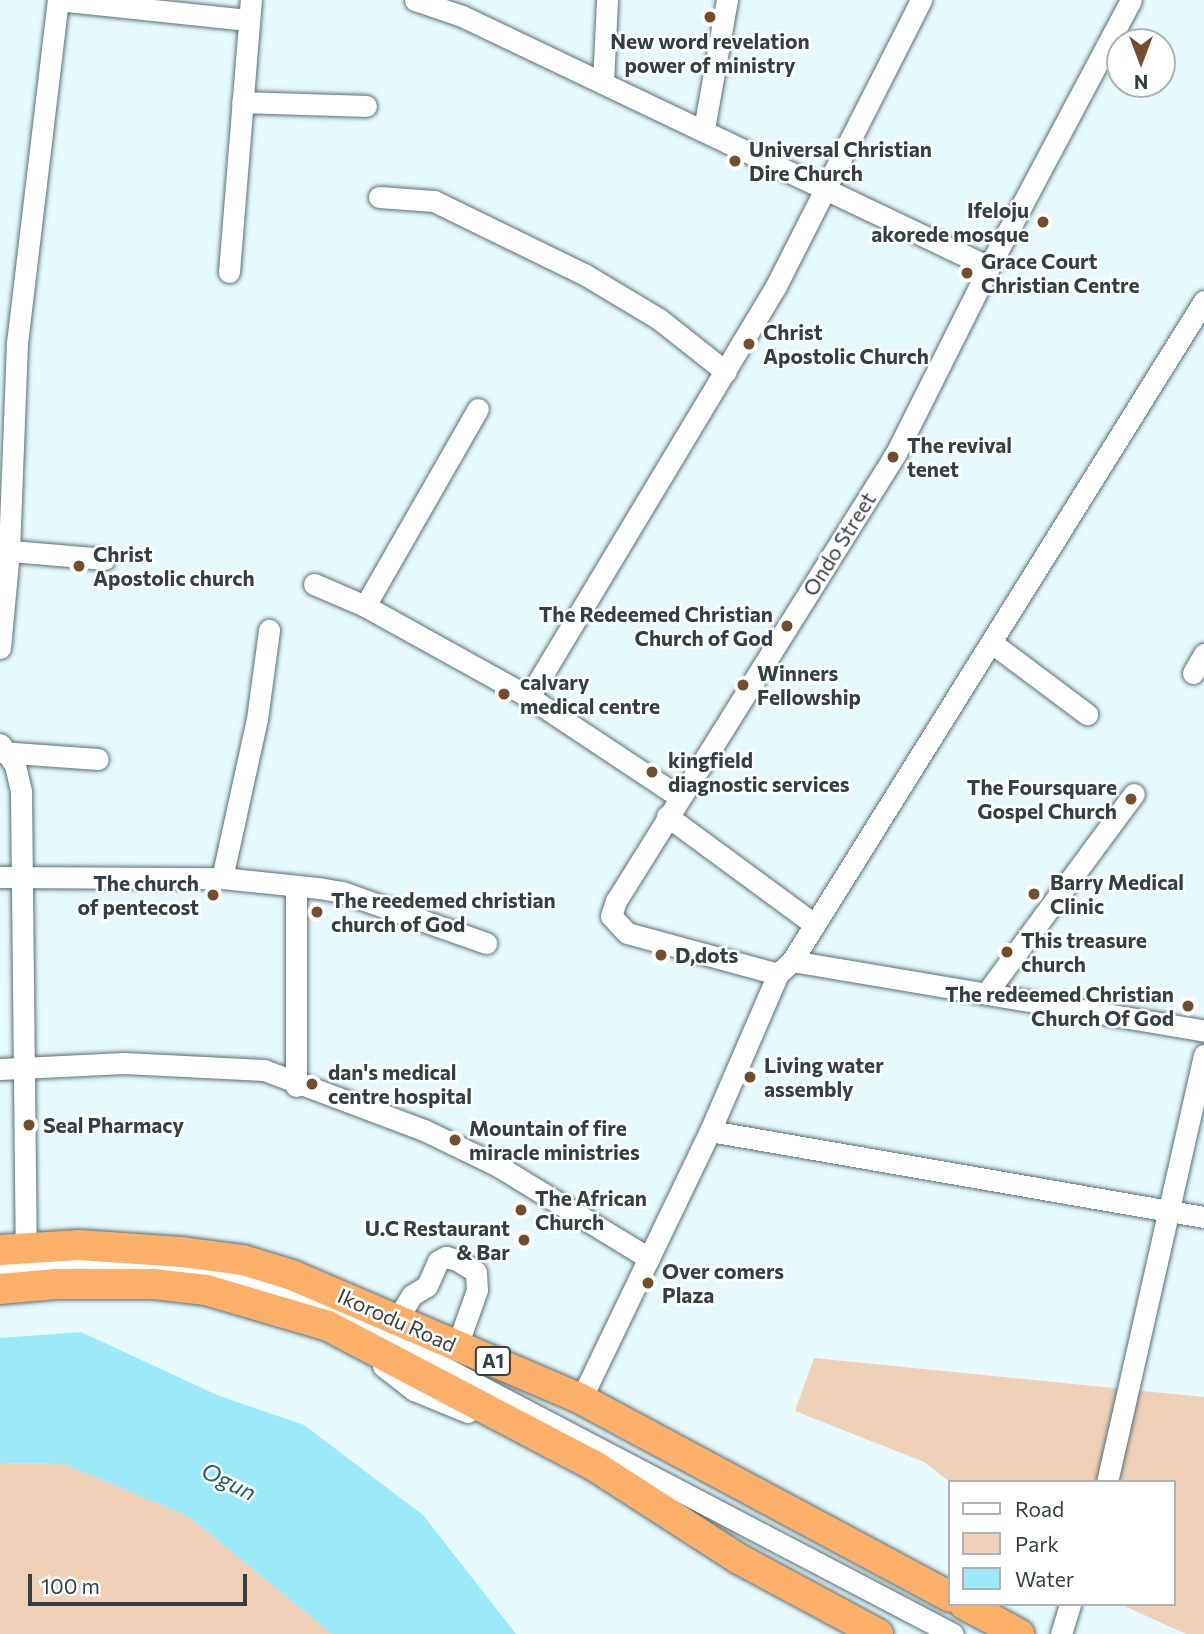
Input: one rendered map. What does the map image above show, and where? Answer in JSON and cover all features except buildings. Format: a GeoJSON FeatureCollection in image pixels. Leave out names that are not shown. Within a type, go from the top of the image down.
{"type":"FeatureCollection","features":[{"type":"Feature","properties":{"kind":"highway","name":"Ikorodu Road"},"geometry":{"type":"LineString","coordinates":[[13,1249],[91,1245],[243,1260],[398,1318],[429,1337],[457,1346],[581,1399],[948,1596]]}},
{"type":"Feature","properties":{"kind":"highway","name":"Ikorodu Road"},"geometry":{"type":"LineString","coordinates":[[0,1289],[100,1282],[206,1290],[291,1312],[360,1342],[593,1465],[791,1590],[877,1634]]}},
{"type":"Feature","properties":{"kind":"highway"},"geometry":{"type":"LineString","coordinates":[[968,1606],[1019,1634]]}},
{"type":"Feature","properties":{"kind":"street"},"geometry":{"type":"LineString","coordinates":[[0,648],[5,551],[8,342],[58,0],[250,10],[229,272]]}},
{"type":"Feature","properties":{"kind":"street"},"geometry":{"type":"LineString","coordinates":[[415,0],[462,16],[989,267]]}},
{"type":"Feature","properties":{"kind":"street"},"geometry":{"type":"LineString","coordinates":[[603,83],[607,0]]}},
{"type":"Feature","properties":{"kind":"street"},"geometry":{"type":"LineString","coordinates":[[704,129],[727,0]]}},
{"type":"Feature","properties":{"kind":"street"},"geometry":{"type":"LineString","coordinates":[[529,697],[726,372],[826,189],[921,0]]}},
{"type":"Feature","properties":{"kind":"street","name":"Ondo Street"},"geometry":{"type":"LineString","coordinates":[[1131,0],[989,267],[896,453],[678,796],[616,901],[611,916],[617,927],[785,968],[988,991],[1204,1031]]}},
{"type":"Feature","properties":{"kind":"street"},"geometry":{"type":"LineString","coordinates":[[242,102],[366,106]]}},
{"type":"Feature","properties":{"kind":"street"},"geometry":{"type":"LineString","coordinates":[[379,197],[434,201],[584,275],[659,319],[726,372]]}},
{"type":"Feature","properties":{"kind":"street"},"geometry":{"type":"LineString","coordinates":[[581,1399],[785,968],[992,643],[1204,301]]}},
{"type":"Feature","properties":{"kind":"street"},"geometry":{"type":"LineString","coordinates":[[365,606],[478,409]]}},
{"type":"Feature","properties":{"kind":"street"},"geometry":{"type":"LineString","coordinates":[[5,551],[105,559]]}},
{"type":"Feature","properties":{"kind":"street"},"geometry":{"type":"LineString","coordinates":[[314,584],[365,606],[529,697],[678,796]]}},
{"type":"Feature","properties":{"kind":"street"},"geometry":{"type":"LineString","coordinates":[[222,877],[257,719],[269,630]]}},
{"type":"Feature","properties":{"kind":"street"},"geometry":{"type":"LineString","coordinates":[[992,643],[1087,714]]}},
{"type":"Feature","properties":{"kind":"street"},"geometry":{"type":"LineString","coordinates":[[1193,673],[1204,654]]}},
{"type":"Feature","properties":{"kind":"street"},"geometry":{"type":"LineString","coordinates":[[2,750],[98,758]]}},
{"type":"Feature","properties":{"kind":"street"},"geometry":{"type":"LineString","coordinates":[[2,750],[15,765],[21,792],[10,877],[23,1069],[13,1249]]}},
{"type":"Feature","properties":{"kind":"street"},"geometry":{"type":"LineString","coordinates":[[988,991],[1134,794]]}},
{"type":"Feature","properties":{"kind":"street"},"geometry":{"type":"LineString","coordinates":[[667,816],[814,924]]}},
{"type":"Feature","properties":{"kind":"street"},"geometry":{"type":"LineString","coordinates":[[10,877],[222,877],[342,892],[486,943]]}},
{"type":"Feature","properties":{"kind":"street"},"geometry":{"type":"LineString","coordinates":[[296,887],[296,1086]]}},
{"type":"Feature","properties":{"kind":"street"},"geometry":{"type":"LineString","coordinates":[[1107,1480],[1204,1055]]}},
{"type":"Feature","properties":{"kind":"street"},"geometry":{"type":"LineString","coordinates":[[0,1069],[124,1063],[227,1065],[264,1070],[296,1086],[424,1130],[498,1166],[649,1258]]}},
{"type":"Feature","properties":{"kind":"street"},"geometry":{"type":"LineString","coordinates":[[710,1131],[1204,1217]]}},
{"type":"Feature","properties":{"kind":"street"},"geometry":{"type":"LineString","coordinates":[[398,1318],[412,1295],[427,1286],[438,1261],[446,1257],[457,1260],[476,1272],[477,1281],[457,1346]]}},
{"type":"Feature","properties":{"kind":"street"},"geometry":{"type":"LineString","coordinates":[[0,1270],[44,1264],[151,1265],[259,1283],[329,1307],[953,1634]]}},
{"type":"Feature","properties":{"kind":"street"},"geometry":{"type":"LineString","coordinates":[[1061,1634],[1069,1606]]}},
{"type":"Feature","properties":{"kind":"green space"},"geometry":{"type":"Polygon","coordinates":[[[814,1358],[1204,1397],[1204,1634],[1186,1634],[1124,1606],[1176,1606],[1176,1480],[948,1480],[924,1462],[795,1411],[814,1358]]]}},
{"type":"Feature","properties":{"kind":"green space"},"geometry":{"type":"Polygon","coordinates":[[[0,1463],[64,1464],[188,1516],[332,1634],[0,1634],[0,1463]]]}},
{"type":"Feature","properties":{"kind":"water","name":"Ogun"},"geometry":{"type":"Polygon","coordinates":[[[81,1332],[217,1395],[304,1425],[423,1515],[516,1634],[332,1634],[188,1516],[64,1464],[0,1463],[0,1338],[81,1332]]]}},
{"type":"Feature","properties":{"kind":"place","name":"New word revelation power of ministry"},"geometry":{"type":"Point","coordinates":[710,17]}},
{"type":"Feature","properties":{"kind":"place","name":"Universal Christian Dire Church"},"geometry":{"type":"Point","coordinates":[735,161]}},
{"type":"Feature","properties":{"kind":"place","name":"Ifeloju akorede mosque"},"geometry":{"type":"Point","coordinates":[1043,222]}},
{"type":"Feature","properties":{"kind":"place","name":"Grace Court Christian Centre"},"geometry":{"type":"Point","coordinates":[967,273]}},
{"type":"Feature","properties":{"kind":"place","name":"Christ Apostolic Church"},"geometry":{"type":"Point","coordinates":[749,344]}},
{"type":"Feature","properties":{"kind":"place","name":"The revival tenet"},"geometry":{"type":"Point","coordinates":[893,457]}},
{"type":"Feature","properties":{"kind":"place","name":"Christ Apostolic church"},"geometry":{"type":"Point","coordinates":[79,566]}},
{"type":"Feature","properties":{"kind":"place","name":"The Redeemed Christian Church of God"},"geometry":{"type":"Point","coordinates":[787,626]}},
{"type":"Feature","properties":{"kind":"place","name":"Winners Fellowship"},"geometry":{"type":"Point","coordinates":[743,685]}},
{"type":"Feature","properties":{"kind":"place","name":"calvary medical centre"},"geometry":{"type":"Point","coordinates":[504,694]}},
{"type":"Feature","properties":{"kind":"place","name":"kingfield diagnostic services"},"geometry":{"type":"Point","coordinates":[652,772]}},
{"type":"Feature","properties":{"kind":"place","name":"The Foursquare Gospel Church"},"geometry":{"type":"Point","coordinates":[1131,799]}},
{"type":"Feature","properties":{"kind":"place","name":"Barry Medical Clinic"},"geometry":{"type":"Point","coordinates":[1034,894]}},
{"type":"Feature","properties":{"kind":"place","name":"The church of pentecost"},"geometry":{"type":"Point","coordinates":[213,895]}},
{"type":"Feature","properties":{"kind":"place","name":"The reedemed christian church of God"},"geometry":{"type":"Point","coordinates":[317,912]}},
{"type":"Feature","properties":{"kind":"place","name":"This treasure church"},"geometry":{"type":"Point","coordinates":[1007,952]}},
{"type":"Feature","properties":{"kind":"place","name":"D,dots"},"geometry":{"type":"Point","coordinates":[661,955]}},
{"type":"Feature","properties":{"kind":"place","name":"The redeemed Christian Church Of God"},"geometry":{"type":"Point","coordinates":[1188,1006]}},
{"type":"Feature","properties":{"kind":"place","name":"Living water assembly"},"geometry":{"type":"Point","coordinates":[750,1077]}},
{"type":"Feature","properties":{"kind":"place","name":"dan's medical centre hospital"},"geometry":{"type":"Point","coordinates":[312,1084]}},
{"type":"Feature","properties":{"kind":"place","name":"Seal Pharmacy"},"geometry":{"type":"Point","coordinates":[29,1125]}},
{"type":"Feature","properties":{"kind":"place","name":"Mountain of fire miracle ministries"},"geometry":{"type":"Point","coordinates":[455,1140]}},
{"type":"Feature","properties":{"kind":"place","name":"The African Church"},"geometry":{"type":"Point","coordinates":[521,1210]}},
{"type":"Feature","properties":{"kind":"place","name":"U.C Restaurant & Bar"},"geometry":{"type":"Point","coordinates":[524,1240]}},
{"type":"Feature","properties":{"kind":"place","name":"Over comers Plaza"},"geometry":{"type":"Point","coordinates":[648,1283]}}]}
